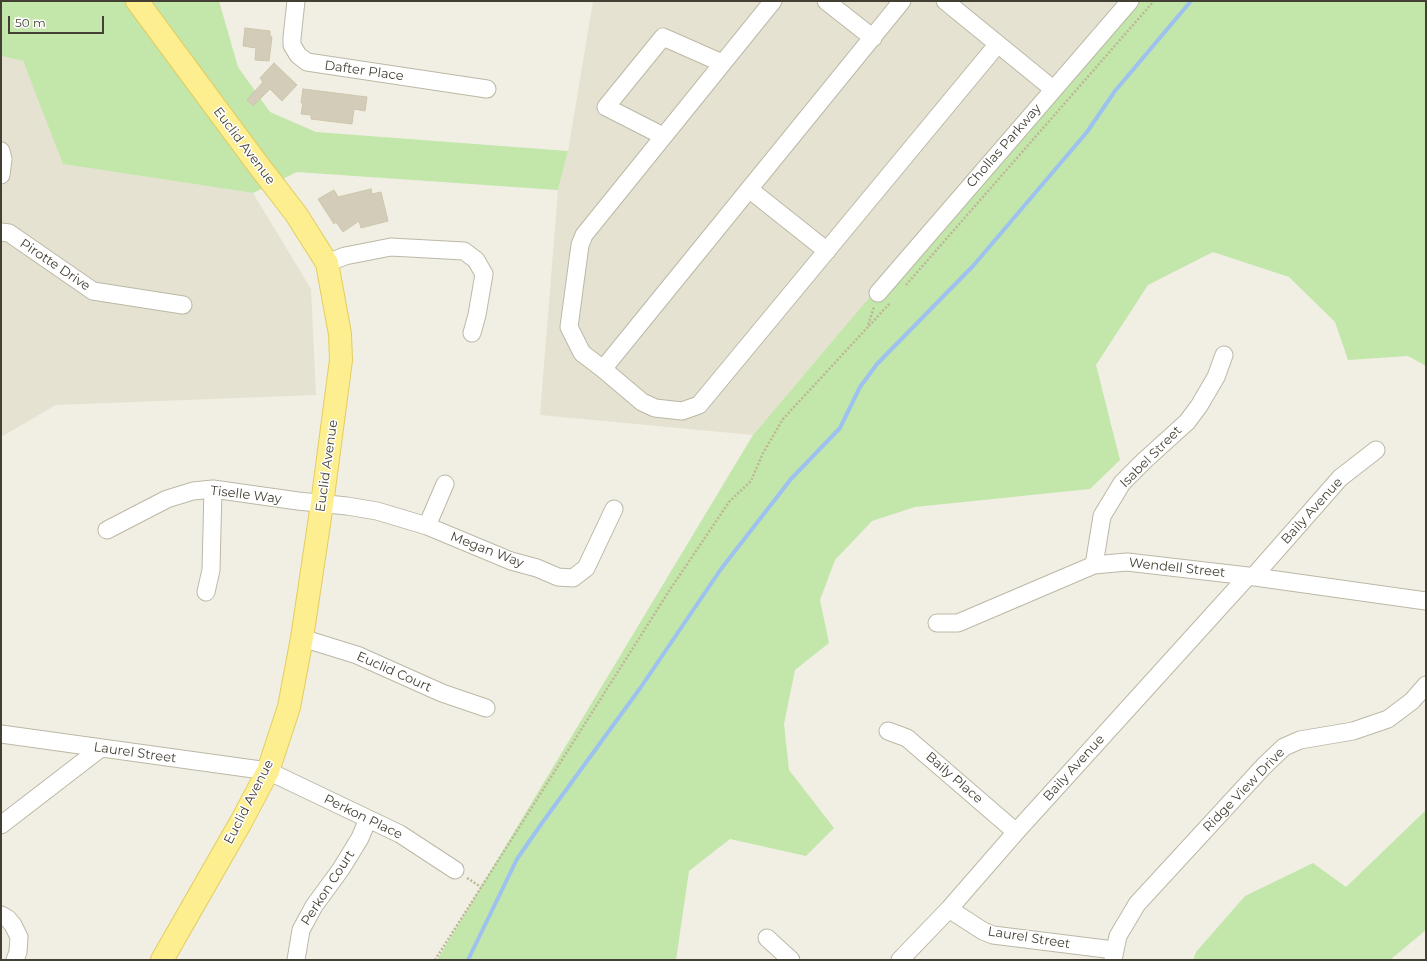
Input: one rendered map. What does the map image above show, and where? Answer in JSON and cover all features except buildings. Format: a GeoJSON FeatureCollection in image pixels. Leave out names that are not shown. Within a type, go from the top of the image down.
{"type":"FeatureCollection","features":[{"type":"Feature","properties":{"kind":"main road","name":"Euclid Avenue"},"geometry":{"type":"LineString","coordinates":[[137,1],[296,214],[327,263],[340,334],[341,360],[302,638],[289,707],[268,771],[241,822],[162,960]]}},
{"type":"Feature","properties":{"kind":"street","name":"Dafter Place"},"geometry":{"type":"LineString","coordinates":[[296,1],[292,45],[298,56],[307,62],[487,89]]}},
{"type":"Feature","properties":{"kind":"street"},"geometry":{"type":"LineString","coordinates":[[773,1],[584,235],[580,245],[570,327],[582,353],[642,402],[655,408],[682,411],[699,406],[997,45]]}},
{"type":"Feature","properties":{"kind":"street"},"geometry":{"type":"LineString","coordinates":[[826,1],[873,38]]}},
{"type":"Feature","properties":{"kind":"street"},"geometry":{"type":"LineString","coordinates":[[603,369],[902,1]]}},
{"type":"Feature","properties":{"kind":"street"},"geometry":{"type":"LineString","coordinates":[[945,1],[1053,90]]}},
{"type":"Feature","properties":{"kind":"street","name":"Chollas Parkway"},"geometry":{"type":"LineString","coordinates":[[885,297],[1053,90],[1130,1]]}},
{"type":"Feature","properties":{"kind":"street"},"geometry":{"type":"LineString","coordinates":[[663,136],[606,107],[663,37],[722,63]]}},
{"type":"Feature","properties":{"kind":"street"},"geometry":{"type":"LineString","coordinates":[[1,151],[4,159],[1,175]]}},
{"type":"Feature","properties":{"kind":"street"},"geometry":{"type":"LineString","coordinates":[[749,189],[827,251]]}},
{"type":"Feature","properties":{"kind":"street","name":"Pirotte Drive"},"geometry":{"type":"LineString","coordinates":[[1,232],[9,233],[94,291],[182,305]]}},
{"type":"Feature","properties":{"kind":"street"},"geometry":{"type":"LineString","coordinates":[[327,263],[345,256],[391,247],[464,251],[476,260],[484,274],[477,315],[472,333]]}},
{"type":"Feature","properties":{"kind":"street","name":"Isabel Street"},"geometry":{"type":"LineString","coordinates":[[1094,565],[1102,516],[1122,483],[1187,422],[1199,406],[1216,377],[1224,355]]}},
{"type":"Feature","properties":{"kind":"street","name":"Baily Avenue"},"geometry":{"type":"LineString","coordinates":[[900,960],[949,909],[1016,832],[1340,478],[1376,450]]}},
{"type":"Feature","properties":{"kind":"street"},"geometry":{"type":"LineString","coordinates":[[427,526],[445,484]]}},
{"type":"Feature","properties":{"kind":"street"},"geometry":{"type":"LineString","coordinates":[[206,592],[211,570],[213,489]]}},
{"type":"Feature","properties":{"kind":"street","name":"Tiselle Way"},"geometry":{"type":"LineString","coordinates":[[107,530],[167,499],[193,491],[213,489],[322,504]]}},
{"type":"Feature","properties":{"kind":"street","name":"Megan Way"},"geometry":{"type":"LineString","coordinates":[[322,504],[377,511],[427,526],[510,561],[537,568],[558,577],[573,578],[586,568],[614,509]]}},
{"type":"Feature","properties":{"kind":"street","name":"Wendell Street"},"geometry":{"type":"LineString","coordinates":[[938,623],[958,623],[1094,565],[1127,562],[1250,576],[1426,601]]}},
{"type":"Feature","properties":{"kind":"street","name":"Euclid Court"},"geometry":{"type":"LineString","coordinates":[[302,638],[357,655],[442,693],[486,708]]}},
{"type":"Feature","properties":{"kind":"street","name":"Ridge View Drive"},"geometry":{"type":"LineString","coordinates":[[1114,955],[1118,936],[1137,904],[1264,766],[1284,747],[1300,740],[1353,731],[1388,719],[1412,701],[1426,684]]}},
{"type":"Feature","properties":{"kind":"street","name":"Baily Place"},"geometry":{"type":"LineString","coordinates":[[888,731],[907,738],[1016,832]]}},
{"type":"Feature","properties":{"kind":"street","name":"Laurel Street"},"geometry":{"type":"LineString","coordinates":[[1,734],[268,771]]}},
{"type":"Feature","properties":{"kind":"street"},"geometry":{"type":"LineString","coordinates":[[1,825],[101,748]]}},
{"type":"Feature","properties":{"kind":"street","name":"Perkon Place"},"geometry":{"type":"LineString","coordinates":[[268,771],[400,834],[455,870]]}},
{"type":"Feature","properties":{"kind":"street","name":"Perkon Court"},"geometry":{"type":"LineString","coordinates":[[296,960],[301,930],[304,924],[314,906],[341,869],[360,838],[368,819]]}},
{"type":"Feature","properties":{"kind":"street","name":"Laurel Street"},"geometry":{"type":"LineString","coordinates":[[949,909],[982,931],[993,935],[1114,955]]}},
{"type":"Feature","properties":{"kind":"street"},"geometry":{"type":"LineString","coordinates":[[1,915],[13,924],[19,937],[18,952],[15,960]]}},
{"type":"Feature","properties":{"kind":"street"},"geometry":{"type":"LineString","coordinates":[[767,938],[791,960]]}},
{"type":"Feature","properties":{"kind":"path"},"geometry":{"type":"LineString","coordinates":[[902,289],[1154,1]]}},
{"type":"Feature","properties":{"kind":"path"},"geometry":{"type":"LineString","coordinates":[[435,960],[671,588],[729,502],[751,481],[763,454],[783,418],[867,328],[885,297]]}},
{"type":"Feature","properties":{"kind":"path"},"geometry":{"type":"LineString","coordinates":[[867,328],[885,297]]}},
{"type":"Feature","properties":{"kind":"shaded area"},"geometry":{"type":"Polygon","coordinates":[[[593,1],[1120,1],[753,435],[540,415],[558,190],[568,151],[593,1]]]}},
{"type":"Feature","properties":{"kind":"shaded area"},"geometry":{"type":"Polygon","coordinates":[[[1,56],[23,61],[64,164],[253,193],[311,289],[316,395],[56,405],[1,437],[1,56]]]}},
{"type":"Feature","properties":{"kind":"green space"},"geometry":{"type":"Polygon","coordinates":[[[1,1],[219,1],[238,67],[270,112],[316,132],[568,151],[558,190],[297,172],[253,193],[63,164],[23,61],[1,56],[1,1]]]}},
{"type":"Feature","properties":{"kind":"green space"},"geometry":{"type":"Polygon","coordinates":[[[1120,1],[1426,1],[1426,366],[1408,356],[1348,360],[1335,322],[1289,277],[1213,252],[1148,285],[1096,365],[1120,460],[1090,489],[915,507],[872,521],[835,560],[820,600],[829,643],[795,670],[784,724],[789,770],[834,828],[806,856],[730,839],[689,871],[676,960],[437,960],[753,435],[1120,1]]]}},
{"type":"Feature","properties":{"kind":"green space"},"geometry":{"type":"Polygon","coordinates":[[[1426,810],[1426,930],[1390,960],[1193,960],[1196,952],[1245,896],[1313,863],[1346,887],[1426,810]]]}},
{"type":"Feature","properties":{"kind":"waterway"},"geometry":{"type":"LineString","coordinates":[[468,960],[517,859],[641,687],[721,569],[791,479],[840,428],[860,387],[877,364],[973,266],[1087,132],[1115,91],[1191,1]]}}]}
